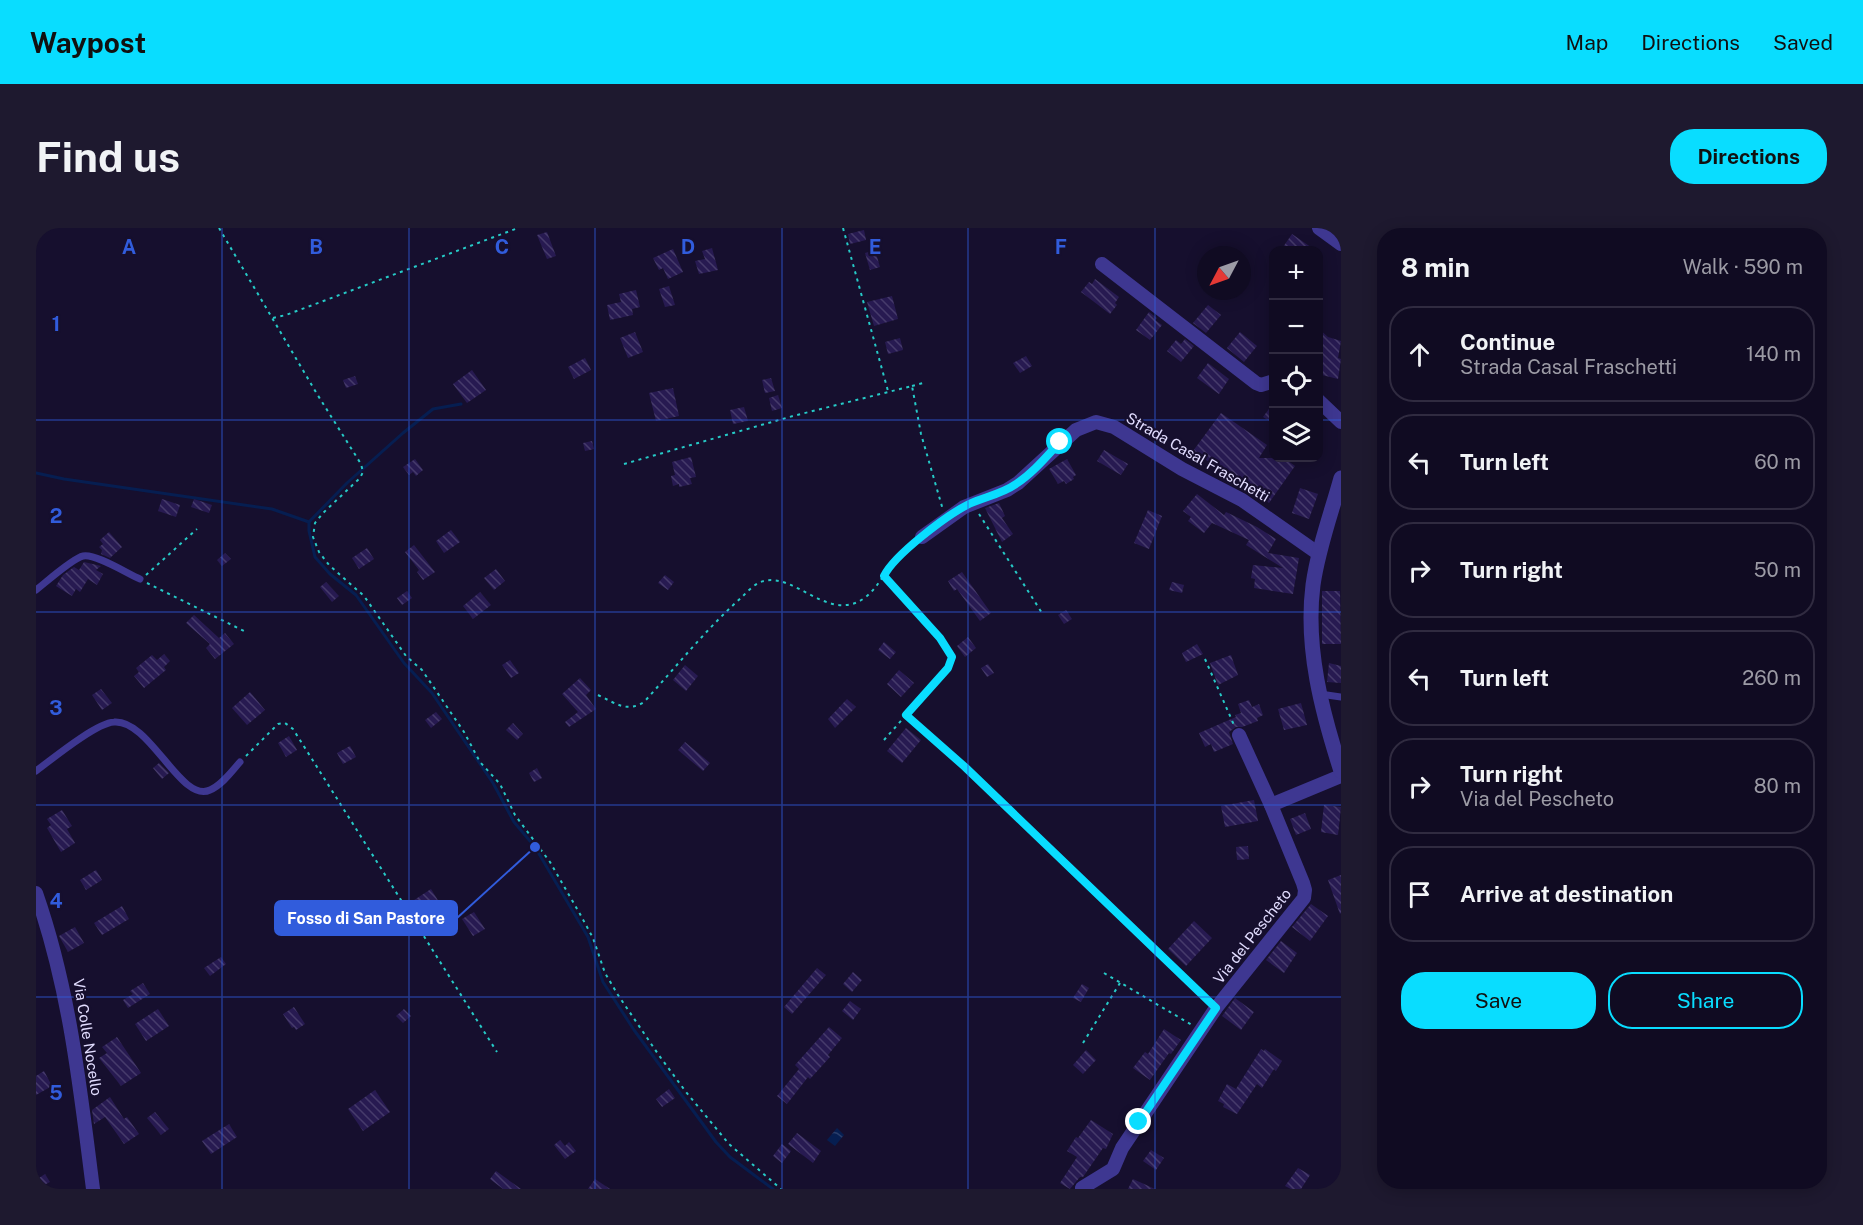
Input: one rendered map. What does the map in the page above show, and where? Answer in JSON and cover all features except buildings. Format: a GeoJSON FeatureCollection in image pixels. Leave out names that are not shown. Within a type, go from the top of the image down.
{"type":"FeatureCollection","features":[{"type":"Feature","properties":{"kind":"street"},"geometry":{"type":"LineString","coordinates":[[1319,228],[1341,244]]}},
{"type":"Feature","properties":{"kind":"street"},"geometry":{"type":"LineString","coordinates":[[1102,264],[1251,380],[1261,385],[1269,383]]}},
{"type":"Feature","properties":{"kind":"street"},"geometry":{"type":"LineString","coordinates":[[1323,405],[1341,422]]}},
{"type":"Feature","properties":{"kind":"street","name":"Strada Casal Fraschetti"},"geometry":{"type":"LineString","coordinates":[[922,537],[973,503],[1014,486],[1071,433],[1085,425],[1101,422],[1123,431],[1182,469],[1242,500],[1319,554]]}},
{"type":"Feature","properties":{"kind":"street"},"geometry":{"type":"LineString","coordinates":[[1271,805],[1341,774],[1320,694],[1311,618],[1319,554],[1341,478]]}},
{"type":"Feature","properties":{"kind":"street","name":"Via del Pescheto"},"geometry":{"type":"LineString","coordinates":[[1082,1188],[1115,1167],[1122,1148],[1216,1008],[1305,896],[1303,883],[1239,735]]}},
{"type":"Feature","properties":{"kind":"street","name":"Via Colle Nocello"},"geometry":{"type":"LineString","coordinates":[[36,893],[62,979],[93,1189]]}},
{"type":"Feature","properties":{"kind":"lane"},"geometry":{"type":"LineString","coordinates":[[36,590],[76,559],[85,555],[140,579]]}},
{"type":"Feature","properties":{"kind":"lane"},"geometry":{"type":"LineString","coordinates":[[1320,694],[1341,697]]}},
{"type":"Feature","properties":{"kind":"lane"},"geometry":{"type":"LineString","coordinates":[[36,771],[99,727],[117,721],[139,732],[186,784],[198,791],[211,790],[240,762]]}},
{"type":"Feature","properties":{"kind":"path"},"geometry":{"type":"LineString","coordinates":[[219,228],[361,464],[363,472],[360,478],[322,513],[315,524],[313,537],[319,552],[329,565],[364,596],[406,656],[422,670],[464,732],[480,762],[500,784],[515,815],[550,862],[594,938],[605,974],[658,1054],[729,1144],[781,1189]]}},
{"type":"Feature","properties":{"kind":"path"},"geometry":{"type":"LineString","coordinates":[[272,318],[286,315],[518,228]]}},
{"type":"Feature","properties":{"kind":"path"},"geometry":{"type":"LineString","coordinates":[[843,228],[888,391]]}},
{"type":"Feature","properties":{"kind":"path"},"geometry":{"type":"LineString","coordinates":[[624,464],[923,383]]}},
{"type":"Feature","properties":{"kind":"path"},"geometry":{"type":"LineString","coordinates":[[912,386],[939,502],[949,517]]}},
{"type":"Feature","properties":{"kind":"path"},"geometry":{"type":"LineString","coordinates":[[973,503],[1042,613]]}},
{"type":"Feature","properties":{"kind":"path"},"geometry":{"type":"LineString","coordinates":[[197,529],[140,579],[246,632]]}},
{"type":"Feature","properties":{"kind":"path"},"geometry":{"type":"LineString","coordinates":[[598,696],[622,706],[636,708],[645,702],[705,632],[760,582],[770,580],[779,582],[842,606],[854,604],[866,597],[892,564],[922,537]]}},
{"type":"Feature","properties":{"kind":"path"},"geometry":{"type":"LineString","coordinates":[[884,576],[940,638],[952,657],[948,668],[884,740]]}},
{"type":"Feature","properties":{"kind":"path"},"geometry":{"type":"LineString","coordinates":[[1205,659],[1239,735]]}},
{"type":"Feature","properties":{"kind":"path"},"geometry":{"type":"LineString","coordinates":[[906,715],[965,767],[1216,1008]]}},
{"type":"Feature","properties":{"kind":"path"},"geometry":{"type":"LineString","coordinates":[[240,762],[275,726],[285,723],[291,727],[497,1052]]}},
{"type":"Feature","properties":{"kind":"path"},"geometry":{"type":"LineString","coordinates":[[1104,973],[1201,1030]]}},
{"type":"Feature","properties":{"kind":"path"},"geometry":{"type":"LineString","coordinates":[[1083,1043],[1120,983]]}},
{"type":"Feature","properties":{"kind":"water"},"geometry":{"type":"Polygon","coordinates":[[[837,1128],[844,1135],[835,1146],[827,1140],[837,1128]]]}},
{"type":"Feature","properties":{"kind":"waterway"},"geometry":{"type":"LineString","coordinates":[[309,522],[347,483],[433,409],[461,404]]}},
{"type":"Feature","properties":{"kind":"waterway"},"geometry":{"type":"LineString","coordinates":[[36,473],[272,509],[309,522]]}},
{"type":"Feature","properties":{"kind":"waterway"},"geometry":{"type":"LineString","coordinates":[[309,522],[315,557],[330,574],[356,595],[404,663],[432,693],[493,783],[514,822],[535,847],[588,937],[603,982],[634,1030],[716,1142],[730,1157],[773,1189]]}},
{"type":"Feature","properties":{"kind":"place","name":"Fosso di San Pastore"},"geometry":{"type":"Point","coordinates":[535,847]}},
{"type":"Feature","properties":{"kind":"route"},"geometry":{"type":"LineString","coordinates":[[1060,442],[1014,486],[964,507],[929,532],[892,564],[884,576],[946,645],[952,657],[948,668],[906,715],[965,767],[1216,1008],[1139,1122]]}}]}
